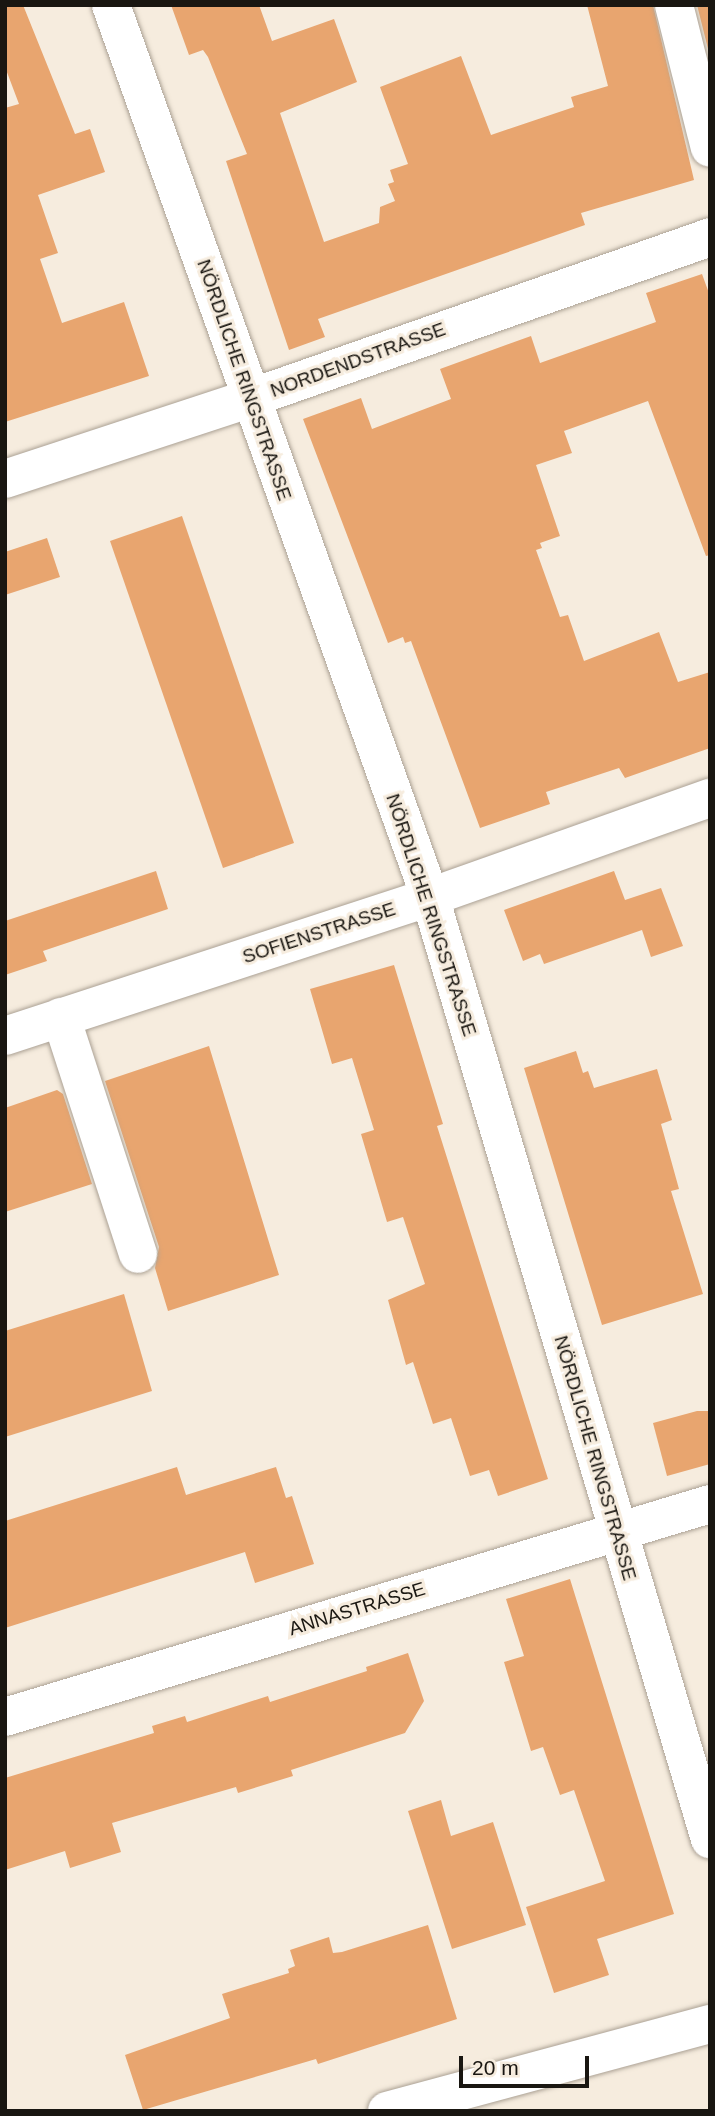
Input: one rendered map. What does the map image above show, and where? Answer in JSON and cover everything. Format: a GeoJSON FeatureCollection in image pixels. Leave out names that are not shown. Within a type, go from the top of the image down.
{"type":"FeatureCollection","features":[{"type":"Feature","properties":{"kind":"street","name":"NÖRDLICHE RINGSTRASSE"},"geometry":{"type":"LineString","coordinates":[[111,5],[430,897],[710,1839]]}},
{"type":"Feature","properties":{"kind":"street"},"geometry":{"type":"LineString","coordinates":[[674,5],[710,148]]}},
{"type":"Feature","properties":{"kind":"street","name":"NORDENDSTRASSE"},"geometry":{"type":"LineString","coordinates":[[5,479],[251,398],[710,237]]}},
{"type":"Feature","properties":{"kind":"street","name":"SOFIENSTRASSE"},"geometry":{"type":"LineString","coordinates":[[5,1036],[430,897],[710,798]]}},
{"type":"Feature","properties":{"kind":"street"},"geometry":{"type":"LineString","coordinates":[[61,1017],[138,1254]]}},
{"type":"Feature","properties":{"kind":"street","name":"ANNASTRASSE"},"geometry":{"type":"LineString","coordinates":[[5,1717],[616,1530],[710,1504]]}},
{"type":"Feature","properties":{"kind":"street"},"geometry":{"type":"LineString","coordinates":[[387,2111],[710,2024]]}},
{"type":"Feature","properties":{"kind":"building"},"geometry":{"type":"Polygon","coordinates":[[[5,5],[23,5],[75,134],[90,129],[105,172],[38,195],[58,253],[40,259],[62,323],[124,302],[149,376],[5,422],[5,108],[19,104],[5,67],[5,5]]]}},
{"type":"Feature","properties":{"kind":"building"},"geometry":{"type":"Polygon","coordinates":[[[171,5],[259,5],[272,41],[334,19],[357,82],[280,113],[324,242],[379,223],[380,207],[395,201],[388,184],[394,182],[390,170],[408,164],[380,87],[461,56],[491,135],[574,107],[571,97],[608,86],[587,5],[653,5],[694,180],[581,213],[585,225],[318,319],[325,337],[289,350],[226,161],[247,154],[208,57],[203,50],[189,55],[171,5]]]}},
{"type":"Feature","properties":{"kind":"building"},"geometry":{"type":"Polygon","coordinates":[[[697,5],[710,5],[710,57],[697,5]]]}},
{"type":"Feature","properties":{"kind":"building"},"geometry":{"type":"Polygon","coordinates":[[[702,274],[710,296],[710,555],[706,556],[648,401],[564,431],[572,453],[536,465],[560,536],[540,543],[542,548],[536,550],[560,617],[568,615],[584,661],[659,632],[678,682],[710,672],[710,748],[625,778],[619,768],[546,792],[550,804],[480,828],[411,641],[405,643],[403,637],[388,643],[303,419],[361,398],[372,429],[451,399],[440,369],[531,336],[540,363],[656,322],[646,293],[702,274]]]}},
{"type":"Feature","properties":{"kind":"building"},"geometry":{"type":"Polygon","coordinates":[[[182,516],[294,843],[223,868],[110,541],[182,516]]]}},
{"type":"Feature","properties":{"kind":"building"},"geometry":{"type":"Polygon","coordinates":[[[47,538],[60,577],[5,595],[5,552],[47,538]]]}},
{"type":"Feature","properties":{"kind":"building"},"geometry":{"type":"Polygon","coordinates":[[[156,871],[168,909],[43,951],[47,961],[5,975],[5,921],[156,871]]]}},
{"type":"Feature","properties":{"kind":"building"},"geometry":{"type":"Polygon","coordinates":[[[614,871],[625,900],[661,888],[683,946],[651,957],[642,930],[544,964],[540,954],[523,961],[504,910],[614,871]]]}},
{"type":"Feature","properties":{"kind":"building"},"geometry":{"type":"Polygon","coordinates":[[[394,965],[443,1124],[437,1126],[548,1479],[498,1496],[489,1470],[470,1476],[451,1418],[433,1424],[413,1362],[406,1365],[388,1300],[425,1284],[403,1217],[387,1222],[361,1134],[374,1130],[352,1058],[332,1064],[310,989],[394,965]]]}},
{"type":"Feature","properties":{"kind":"building"},"geometry":{"type":"Polygon","coordinates":[[[209,1046],[279,1275],[168,1311],[155,1268],[159,1247],[105,1081],[209,1046]]]}},
{"type":"Feature","properties":{"kind":"building"},"geometry":{"type":"Polygon","coordinates":[[[576,1051],[583,1073],[588,1071],[594,1088],[657,1069],[672,1120],[661,1124],[679,1189],[671,1191],[703,1294],[602,1325],[524,1068],[576,1051]]]}},
{"type":"Feature","properties":{"kind":"building"},"geometry":{"type":"Polygon","coordinates":[[[57,1090],[63,1094],[92,1184],[5,1212],[5,1108],[57,1090]]]}},
{"type":"Feature","properties":{"kind":"building"},"geometry":{"type":"Polygon","coordinates":[[[124,1294],[152,1391],[5,1437],[5,1331],[124,1294]]]}},
{"type":"Feature","properties":{"kind":"building"},"geometry":{"type":"Polygon","coordinates":[[[697,1411],[710,1411],[710,1464],[667,1476],[653,1423],[697,1411]]]}},
{"type":"Feature","properties":{"kind":"building"},"geometry":{"type":"Polygon","coordinates":[[[177,1467],[186,1495],[276,1467],[286,1498],[292,1496],[314,1564],[255,1583],[245,1552],[5,1628],[5,1521],[177,1467]]]}},
{"type":"Feature","properties":{"kind":"building"},"geometry":{"type":"Polygon","coordinates":[[[570,1579],[674,1914],[597,1939],[609,1975],[554,1993],[526,1907],[605,1881],[574,1790],[560,1795],[543,1747],[531,1751],[504,1662],[524,1656],[506,1599],[570,1579]]]}},
{"type":"Feature","properties":{"kind":"building"},"geometry":{"type":"Polygon","coordinates":[[[408,1653],[424,1701],[405,1733],[291,1770],[293,1776],[238,1793],[236,1787],[112,1823],[121,1852],[70,1868],[65,1851],[5,1870],[5,1778],[154,1733],[152,1726],[185,1716],[187,1722],[268,1696],[270,1702],[367,1671],[366,1667],[408,1653]]]}},
{"type":"Feature","properties":{"kind":"building"},"geometry":{"type":"Polygon","coordinates":[[[441,1800],[451,1836],[493,1822],[526,1925],[452,1949],[408,1811],[441,1800]]]}},
{"type":"Feature","properties":{"kind":"building"},"geometry":{"type":"Polygon","coordinates":[[[428,1925],[457,2019],[318,2064],[316,2059],[143,2110],[125,2055],[230,2018],[222,1994],[289,1973],[288,1969],[295,1966],[290,1950],[329,1937],[333,1953],[342,1952],[428,1925]]]}}]}
